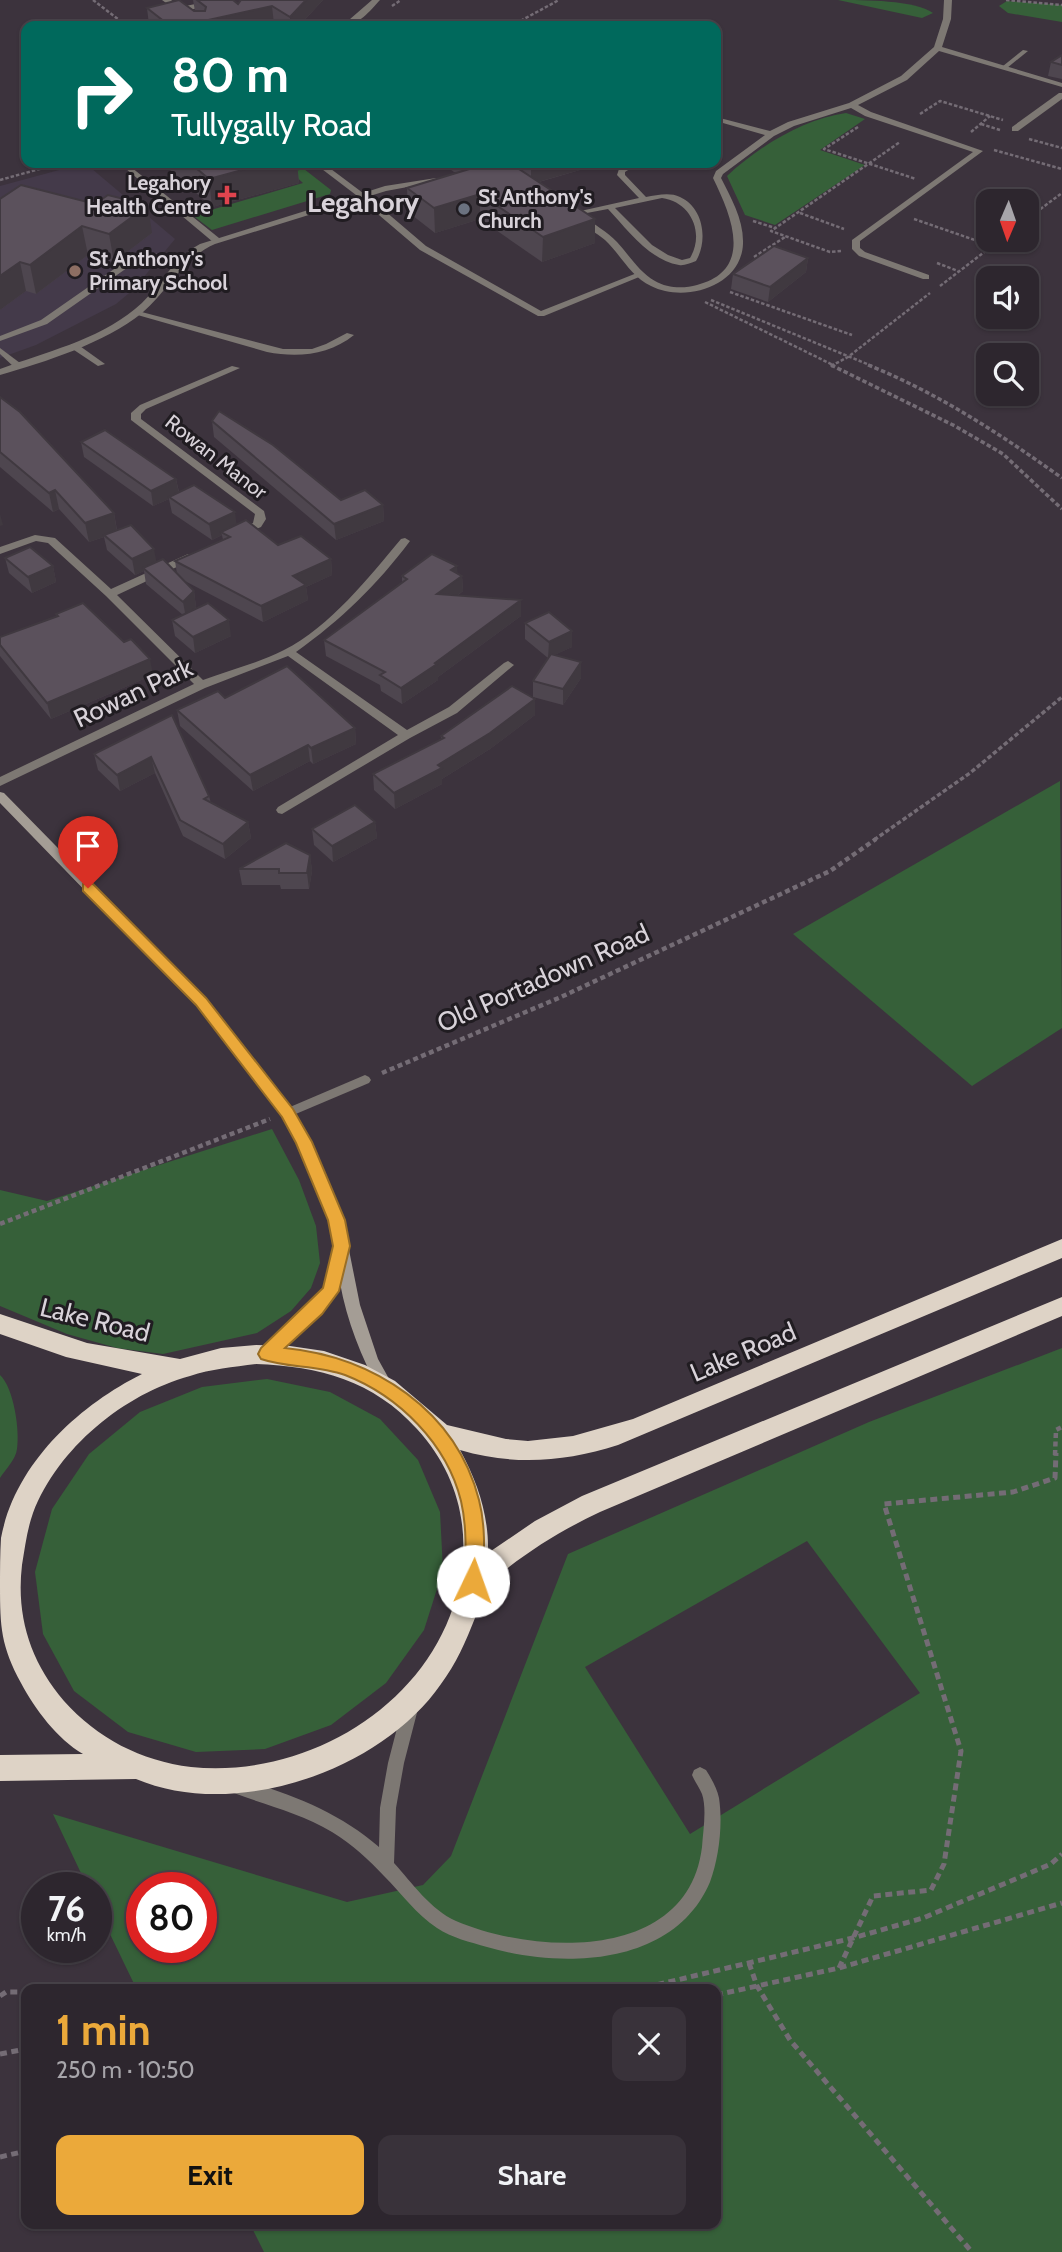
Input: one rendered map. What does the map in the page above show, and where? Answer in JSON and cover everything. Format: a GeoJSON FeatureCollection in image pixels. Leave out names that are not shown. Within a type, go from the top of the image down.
{"type":"FeatureCollection","features":[{"type":"Feature","properties":{"kind":"highway","name":"Lake Road"},"geometry":{"type":"LineString","coordinates":[[436,1431],[482,1448],[519,1451],[592,1444],[743,1384],[1062,1248]]}},
{"type":"Feature","properties":{"kind":"highway"},"geometry":{"type":"LineString","coordinates":[[473,1581],[517,1544],[545,1526],[580,1509],[1062,1306]]}},
{"type":"Feature","properties":{"kind":"highway","name":"Lake Road"},"geometry":{"type":"LineString","coordinates":[[0,1324],[66,1349],[117,1362],[177,1368]]}},
{"type":"Feature","properties":{"kind":"highway"},"geometry":{"type":"LineString","coordinates":[[0,1768],[135,1768],[177,1779],[223,1782],[293,1772],[359,1743],[413,1699],[442,1662],[462,1622],[473,1581],[476,1539],[470,1500],[456,1464],[436,1431],[413,1408],[386,1388],[349,1369],[309,1358],[267,1354],[222,1357],[177,1368],[124,1394],[77,1430],[40,1476],[16,1529],[7,1586],[14,1642],[39,1694],[80,1737],[135,1768]]}},
{"type":"Feature","properties":{"kind":"street"},"geometry":{"type":"LineString","coordinates":[[166,0],[196,21]]}},
{"type":"Feature","properties":{"kind":"street"},"geometry":{"type":"LineString","coordinates":[[180,10],[225,0]]}},
{"type":"Feature","properties":{"kind":"street"},"geometry":{"type":"LineString","coordinates":[[353,21],[376,0]]}},
{"type":"Feature","properties":{"kind":"street"},"geometry":{"type":"LineString","coordinates":[[568,212],[610,239],[640,275],[661,288],[687,290],[710,284],[731,266],[738,249],[732,210],[718,178],[719,173],[771,134],[792,124],[852,105],[904,78],[937,48],[947,19],[948,0]]}},
{"type":"Feature","properties":{"kind":"street"},"geometry":{"type":"LineString","coordinates":[[937,48],[1062,85]]}},
{"type":"Feature","properties":{"kind":"street"},"geometry":{"type":"LineString","coordinates":[[1017,127],[1062,95]]}},
{"type":"Feature","properties":{"kind":"street"},"geometry":{"type":"LineString","coordinates":[[852,105],[874,116],[979,151]]}},
{"type":"Feature","properties":{"kind":"street"},"geometry":{"type":"LineString","coordinates":[[721,119],[771,134]]}},
{"type":"Feature","properties":{"kind":"street"},"geometry":{"type":"LineString","coordinates":[[926,277],[862,254],[856,249],[856,240],[860,234],[979,151]]}},
{"type":"Feature","properties":{"kind":"street"},"geometry":{"type":"LineString","coordinates":[[325,168],[362,196]]}},
{"type":"Feature","properties":{"kind":"street"},"geometry":{"type":"LineString","coordinates":[[0,372],[74,346],[137,312],[153,299],[183,260],[196,249],[216,240],[385,189],[450,180]]}},
{"type":"Feature","properties":{"kind":"street","name":"Rowan Manor"},"geometry":{"type":"LineString","coordinates":[[230,538],[257,525],[261,519],[260,513],[136,420],[136,413],[143,407],[235,368]]}},
{"type":"Feature","properties":{"kind":"street"},"geometry":{"type":"LineString","coordinates":[[0,551],[43,537],[51,540],[110,594],[201,685]]}},
{"type":"Feature","properties":{"kind":"street","name":"Rowan Park"},"geometry":{"type":"LineString","coordinates":[[0,782],[201,685],[289,652],[324,628],[363,592],[405,541]]}},
{"type":"Feature","properties":{"kind":"street"},"geometry":{"type":"LineString","coordinates":[[110,594],[200,552]]}},
{"type":"Feature","properties":{"kind":"street"},"geometry":{"type":"LineString","coordinates":[[289,652],[406,735]]}},
{"type":"Feature","properties":{"kind":"street"},"geometry":{"type":"LineString","coordinates":[[282,810],[406,735],[453,710],[508,665]]}},
{"type":"Feature","properties":{"kind":"street"},"geometry":{"type":"LineString","coordinates":[[0,796],[201,1002],[287,1113],[304,1142],[336,1220],[352,1305],[371,1361],[386,1388]]}},
{"type":"Feature","properties":{"kind":"street"},"geometry":{"type":"LineString","coordinates":[[267,1354],[331,1291],[341,1246]]}},
{"type":"Feature","properties":{"kind":"lane"},"geometry":{"type":"LineString","coordinates":[[1005,67],[1025,51]]}},
{"type":"Feature","properties":{"kind":"lane"},"geometry":{"type":"LineString","coordinates":[[128,168],[216,240]]}},
{"type":"Feature","properties":{"kind":"lane"},"geometry":{"type":"LineString","coordinates":[[627,168],[621,172],[644,200]]}},
{"type":"Feature","properties":{"kind":"lane"},"geometry":{"type":"LineString","coordinates":[[568,212],[668,195],[683,200],[697,223],[701,250],[698,256],[685,262],[666,258],[609,206]]}},
{"type":"Feature","properties":{"kind":"lane"},"geometry":{"type":"LineString","coordinates":[[362,196],[423,248],[541,314],[640,275]]}},
{"type":"Feature","properties":{"kind":"lane"},"geometry":{"type":"LineString","coordinates":[[0,339],[44,321],[143,253],[183,260]]}},
{"type":"Feature","properties":{"kind":"lane"},"geometry":{"type":"LineString","coordinates":[[137,312],[292,354],[326,350],[350,335]]}},
{"type":"Feature","properties":{"kind":"lane"},"geometry":{"type":"LineString","coordinates":[[74,346],[102,365]]}},
{"type":"Feature","properties":{"kind":"lane"},"geometry":{"type":"LineString","coordinates":[[0,350],[18,365]]}},
{"type":"Feature","properties":{"kind":"lane"},"geometry":{"type":"LineString","coordinates":[[287,1113],[365,1080]]}},
{"type":"Feature","properties":{"kind":"lane"},"geometry":{"type":"LineString","coordinates":[[386,1867],[388,1808],[396,1763],[413,1699]]}},
{"type":"Feature","properties":{"kind":"lane"},"geometry":{"type":"LineString","coordinates":[[223,1782],[284,1799],[317,1813],[351,1835],[386,1867],[398,1883],[444,1924],[492,1941],[545,1953],[605,1950],[646,1936],[681,1912],[703,1881],[710,1836],[711,1797],[700,1775]]}},
{"type":"Feature","properties":{"kind":"path"},"geometry":{"type":"LineString","coordinates":[[93,0],[120,21]]}},
{"type":"Feature","properties":{"kind":"path"},"geometry":{"type":"LineString","coordinates":[[520,21],[559,0]]}},
{"type":"Feature","properties":{"kind":"path"},"geometry":{"type":"LineString","coordinates":[[1006,0],[1062,5]]}},
{"type":"Feature","properties":{"kind":"path"},"geometry":{"type":"LineString","coordinates":[[903,126],[940,101],[1017,127]]}},
{"type":"Feature","properties":{"kind":"path"},"geometry":{"type":"LineString","coordinates":[[874,116],[824,149],[933,185]]}},
{"type":"Feature","properties":{"kind":"path"},"geometry":{"type":"LineString","coordinates":[[957,144],[990,116]]}},
{"type":"Feature","properties":{"kind":"path"},"geometry":{"type":"LineString","coordinates":[[856,249],[830,251],[771,231],[904,139],[928,134]]}},
{"type":"Feature","properties":{"kind":"path"},"geometry":{"type":"LineString","coordinates":[[979,151],[999,149],[1062,169]]}},
{"type":"Feature","properties":{"kind":"path"},"geometry":{"type":"LineString","coordinates":[[0,180],[43,168]]}},
{"type":"Feature","properties":{"kind":"path"},"geometry":{"type":"LineString","coordinates":[[1040,209],[1062,192]]}},
{"type":"Feature","properties":{"kind":"path"},"geometry":{"type":"LineString","coordinates":[[894,211],[976,240]]}},
{"type":"Feature","properties":{"kind":"path"},"geometry":{"type":"LineString","coordinates":[[799,213],[860,234]]}},
{"type":"Feature","properties":{"kind":"path"},"geometry":{"type":"LineString","coordinates":[[731,266],[741,265],[785,236]]}},
{"type":"Feature","properties":{"kind":"path"},"geometry":{"type":"LineString","coordinates":[[831,366],[848,357],[984,252]]}},
{"type":"Feature","properties":{"kind":"path"},"geometry":{"type":"LineString","coordinates":[[710,284],[852,335]]}},
{"type":"Feature","properties":{"kind":"path"},"geometry":{"type":"LineString","coordinates":[[687,290],[901,378],[990,427],[1062,478]]}},
{"type":"Feature","properties":{"kind":"path"},"geometry":{"type":"LineString","coordinates":[[687,290],[706,303],[956,426],[1003,454],[1062,509]]}},
{"type":"Feature","properties":{"kind":"path","name":"Old Portadown Road"},"geometry":{"type":"LineString","coordinates":[[365,1080],[561,997],[830,872],[970,774],[1062,697]]}},
{"type":"Feature","properties":{"kind":"path"},"geometry":{"type":"LineString","coordinates":[[0,1224],[287,1113]]}},
{"type":"Feature","properties":{"kind":"path"},"geometry":{"type":"LineString","coordinates":[[839,1968],[873,1896],[931,1890],[944,1864],[961,1751],[884,1504],[1013,1492],[1055,1478],[1056,1430],[1062,1427]]}},
{"type":"Feature","properties":{"kind":"path"},"geometry":{"type":"LineString","coordinates":[[660,1984],[853,1938],[923,1918],[1051,1864],[1062,1854]]}},
{"type":"Feature","properties":{"kind":"path"},"geometry":{"type":"LineString","coordinates":[[721,1994],[839,1968],[1062,1903]]}},
{"type":"Feature","properties":{"kind":"path"},"geometry":{"type":"LineString","coordinates":[[749,1963],[757,1986],[790,2040],[972,2252]]}},
{"type":"Feature","properties":{"kind":"path"},"geometry":{"type":"LineString","coordinates":[[0,1996],[6,1992],[21,1992]]}},
{"type":"Feature","properties":{"kind":"path"},"geometry":{"type":"LineString","coordinates":[[0,2054],[21,2050]]}},
{"type":"Feature","properties":{"kind":"path"},"geometry":{"type":"LineString","coordinates":[[0,2157],[21,2152]]}},
{"type":"Feature","properties":{"kind":"shaded area","name":"St Anthony's Primary School"},"geometry":{"type":"Polygon","coordinates":[[[67,168],[91,168],[175,239],[134,289],[116,304],[36,345],[0,358],[0,186],[67,168]]]}},
{"type":"Feature","properties":{"kind":"green space"},"geometry":{"type":"Polygon","coordinates":[[[838,0],[902,3],[933,13],[922,18],[838,0]]]}},
{"type":"Feature","properties":{"kind":"green space"},"geometry":{"type":"Polygon","coordinates":[[[1007,1],[1062,5],[1062,22],[1008,13],[999,6],[1007,1]]]}},
{"type":"Feature","properties":{"kind":"green space"},"geometry":{"type":"Polygon","coordinates":[[[846,113],[865,119],[820,150],[865,165],[775,225],[745,215],[727,176],[782,136],[814,121],[846,113]]]}},
{"type":"Feature","properties":{"kind":"green space"},"geometry":{"type":"Polygon","coordinates":[[[304,169],[331,190],[330,194],[212,230],[187,211],[206,205],[211,210],[303,183],[291,172],[304,169]]]}},
{"type":"Feature","properties":{"kind":"green space"},"geometry":{"type":"Polygon","coordinates":[[[1060,781],[1062,1028],[972,1086],[793,934],[1060,781]]]}},
{"type":"Feature","properties":{"kind":"green space"},"geometry":{"type":"Polygon","coordinates":[[[272,1129],[299,1180],[316,1226],[320,1263],[311,1288],[291,1311],[257,1333],[163,1354],[117,1348],[67,1334],[0,1306],[0,1190],[47,1201],[272,1129]]]}},
{"type":"Feature","properties":{"kind":"green space"},"geometry":{"type":"Polygon","coordinates":[[[1062,1348],[1062,2252],[264,2252],[252,2229],[721,2229],[721,1984],[134,1984],[112,1938],[112,1872],[80,1872],[53,1814],[347,1902],[423,1885],[451,1856],[568,1554],[869,1422],[1062,1348]],[[807,1541],[585,1667],[690,1834],[920,1693],[807,1541]]]}},
{"type":"Feature","properties":{"kind":"green space"},"geometry":{"type":"Polygon","coordinates":[[[0,1375],[12,1399],[18,1441],[15,1457],[0,1478],[0,1375]]]}},
{"type":"Feature","properties":{"kind":"green space"},"geometry":{"type":"Polygon","coordinates":[[[267,1379],[330,1392],[380,1419],[418,1460],[440,1512],[443,1570],[424,1630],[386,1683],[331,1725],[265,1749],[196,1752],[128,1732],[74,1691],[43,1634],[35,1572],[52,1509],[89,1454],[140,1412],[202,1387],[267,1379]]]}},
{"type":"Feature","properties":{"kind":"building"},"geometry":{"type":"Polygon","coordinates":[[[179,0],[194,11],[205,11],[206,7],[197,0],[233,0],[238,4],[241,0],[306,0],[290,17],[272,6],[204,21],[164,21],[147,8],[179,0]]]}},
{"type":"Feature","properties":{"kind":"building"},"geometry":{"type":"Polygon","coordinates":[[[1062,55],[1062,65],[1051,62],[1062,55]]]}},
{"type":"Feature","properties":{"kind":"building"},"geometry":{"type":"Polygon","coordinates":[[[196,168],[250,168],[209,179],[196,168]]]}},
{"type":"Feature","properties":{"kind":"building"},"geometry":{"type":"Polygon","coordinates":[[[472,168],[518,168],[595,219],[543,237],[480,194],[434,208],[407,188],[472,168]]]}},
{"type":"Feature","properties":{"kind":"building"},"geometry":{"type":"Polygon","coordinates":[[[21,185],[95,204],[108,195],[148,205],[109,234],[82,226],[30,265],[20,262],[0,276],[0,199],[21,185]]]}},
{"type":"Feature","properties":{"kind":"building"},"geometry":{"type":"Polygon","coordinates":[[[774,246],[808,258],[770,287],[733,274],[774,246]]]}},
{"type":"Feature","properties":{"kind":"building"},"geometry":{"type":"Polygon","coordinates":[[[0,397],[20,412],[114,513],[85,523],[55,490],[49,493],[0,452],[0,397]]]}},
{"type":"Feature","properties":{"kind":"building"},"geometry":{"type":"Polygon","coordinates":[[[219,411],[273,445],[341,500],[365,490],[383,505],[334,524],[212,421],[219,411]]]}},
{"type":"Feature","properties":{"kind":"building"},"geometry":{"type":"Polygon","coordinates":[[[105,430],[176,479],[151,491],[81,442],[105,430]]]}},
{"type":"Feature","properties":{"kind":"building"},"geometry":{"type":"Polygon","coordinates":[[[194,485],[235,512],[209,524],[169,497],[194,485]]]}},
{"type":"Feature","properties":{"kind":"building"},"geometry":{"type":"Polygon","coordinates":[[[246,520],[278,545],[301,536],[331,559],[293,576],[306,585],[261,606],[175,561],[230,537],[221,532],[246,520]]]}},
{"type":"Feature","properties":{"kind":"building"},"geometry":{"type":"Polygon","coordinates":[[[131,525],[154,549],[132,559],[104,535],[131,525]]]}},
{"type":"Feature","properties":{"kind":"building"},"geometry":{"type":"Polygon","coordinates":[[[30,547],[53,566],[28,577],[5,558],[30,547]]]}},
{"type":"Feature","properties":{"kind":"building"},"geometry":{"type":"Polygon","coordinates":[[[432,554],[457,566],[451,570],[462,576],[437,594],[521,600],[401,688],[380,675],[385,672],[324,640],[407,579],[402,576],[432,554]]]}},
{"type":"Feature","properties":{"kind":"building"},"geometry":{"type":"Polygon","coordinates":[[[163,559],[194,591],[183,602],[143,568],[163,559]]]}},
{"type":"Feature","properties":{"kind":"building"},"geometry":{"type":"Polygon","coordinates":[[[83,603],[124,642],[131,639],[150,659],[47,703],[0,645],[0,637],[58,616],[56,614],[83,603]]]}},
{"type":"Feature","properties":{"kind":"building"},"geometry":{"type":"Polygon","coordinates":[[[208,603],[229,620],[193,637],[172,620],[208,603]]]}},
{"type":"Feature","properties":{"kind":"building"},"geometry":{"type":"Polygon","coordinates":[[[549,612],[572,631],[549,642],[525,623],[549,612]]]}},
{"type":"Feature","properties":{"kind":"building"},"geometry":{"type":"Polygon","coordinates":[[[551,654],[581,662],[563,689],[533,681],[551,654]]]}},
{"type":"Feature","properties":{"kind":"building"},"geometry":{"type":"Polygon","coordinates":[[[287,666],[355,728],[311,748],[308,745],[250,775],[177,710],[218,691],[225,698],[287,666]]]}},
{"type":"Feature","properties":{"kind":"building"},"geometry":{"type":"Polygon","coordinates":[[[512,686],[535,699],[490,733],[438,765],[442,768],[394,793],[373,774],[444,738],[441,736],[512,686]]]}},
{"type":"Feature","properties":{"kind":"building"},"geometry":{"type":"Polygon","coordinates":[[[172,715],[209,796],[204,799],[248,822],[223,844],[180,820],[151,757],[117,775],[94,754],[172,715]]]}},
{"type":"Feature","properties":{"kind":"building"},"geometry":{"type":"Polygon","coordinates":[[[355,805],[375,822],[332,846],[312,829],[355,805]]]}},
{"type":"Feature","properties":{"kind":"building"},"geometry":{"type":"Polygon","coordinates":[[[286,843],[310,855],[307,873],[279,873],[279,869],[239,869],[286,843]]]}},
{"type":"Feature","properties":{"kind":"place","name":"Legahory Health Centre"},"geometry":{"type":"Point","coordinates":[227,195]}},
{"type":"Feature","properties":{"kind":"place","name":"St Anthony's Church"},"geometry":{"type":"Point","coordinates":[464,209]}},
{"type":"Feature","properties":{"kind":"place","name":"St Anthony's Primary School"},"geometry":{"type":"Point","coordinates":[75,271]}},
{"type":"Feature","properties":{"kind":"district","name":"Legahory"},"geometry":{"type":"Point","coordinates":[363,202]}},
{"type":"Feature","properties":{"kind":"route"},"geometry":{"type":"LineString","coordinates":[[88,888],[201,1002],[287,1113],[304,1142],[336,1220],[341,1246],[331,1291],[267,1354],[309,1358],[349,1369],[386,1388],[413,1408],[436,1431],[456,1464],[470,1500],[476,1539],[473,1581]]}}]}
